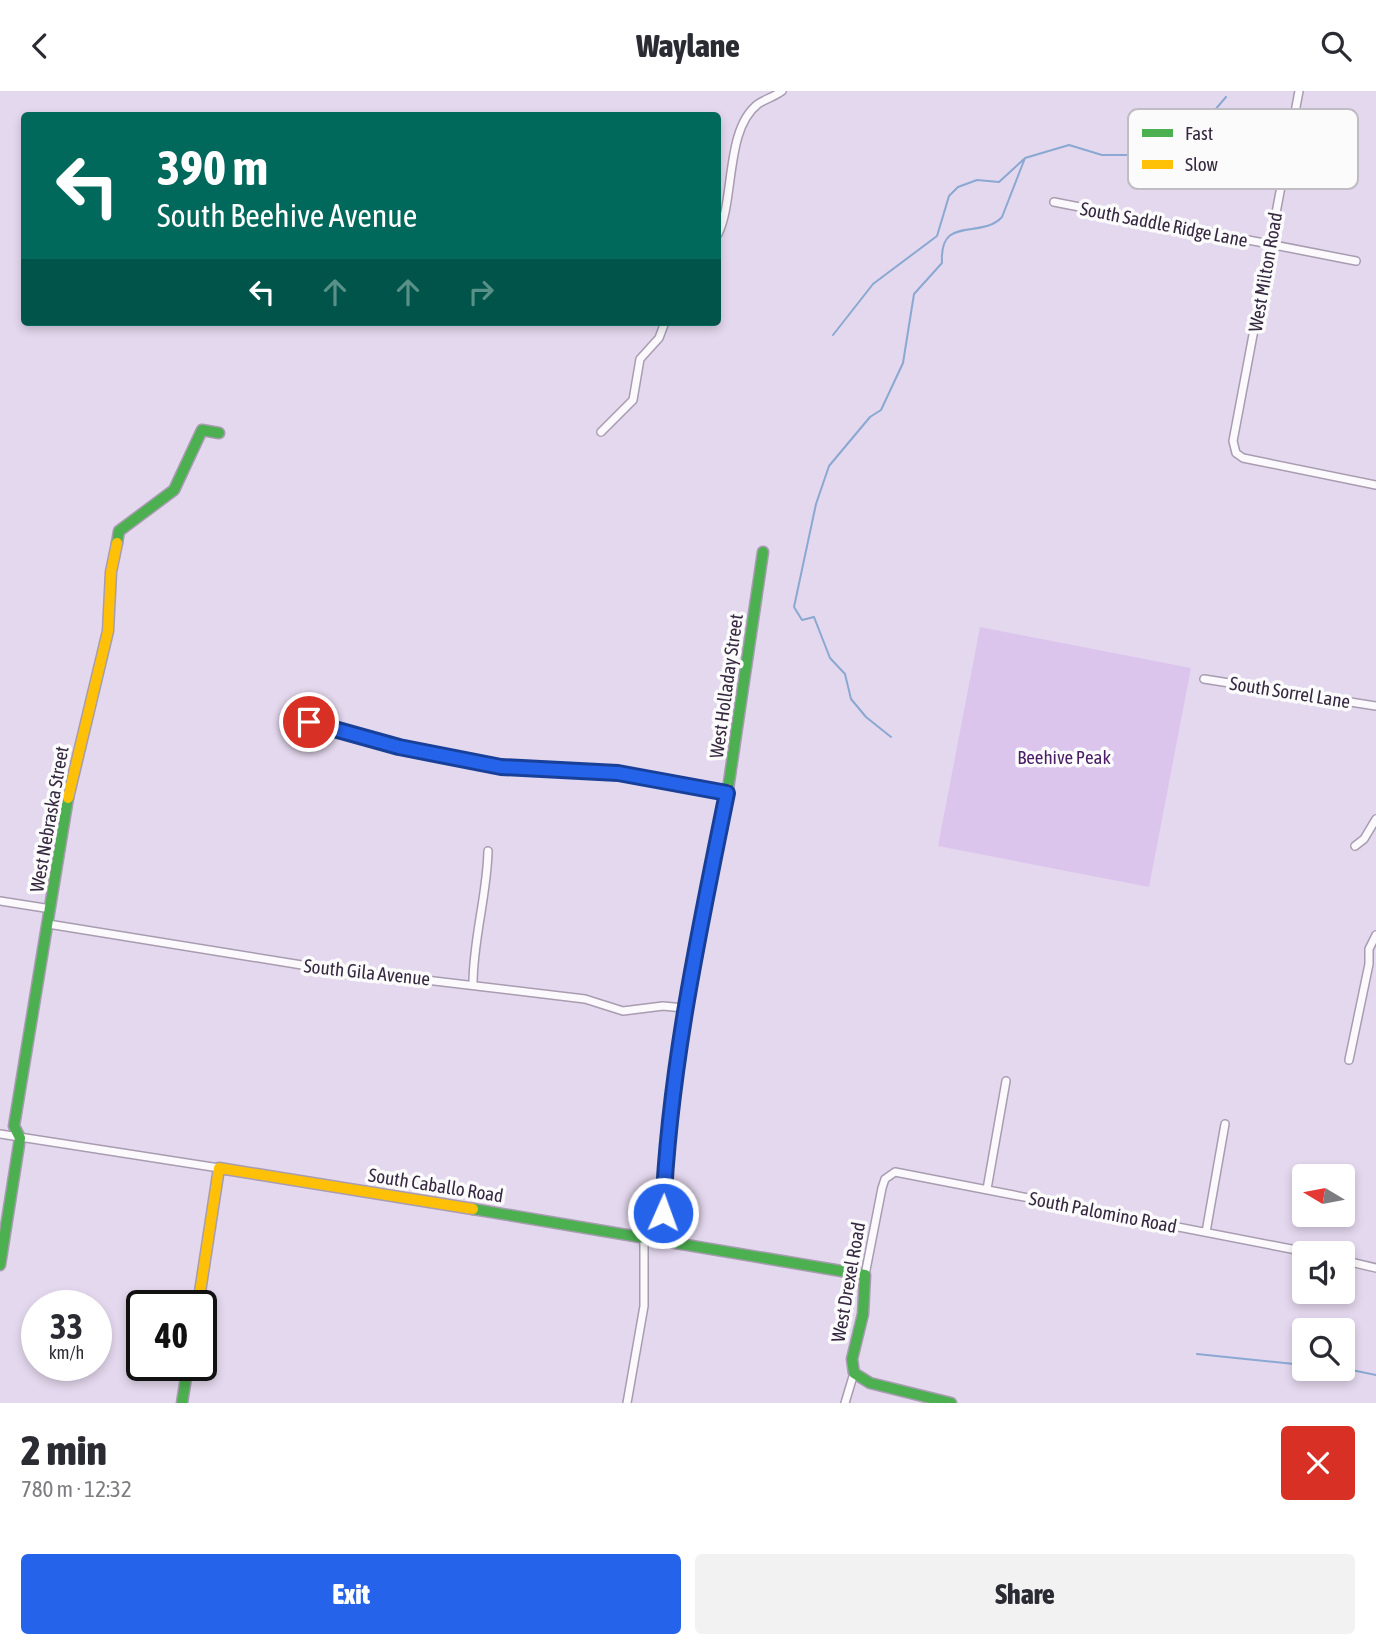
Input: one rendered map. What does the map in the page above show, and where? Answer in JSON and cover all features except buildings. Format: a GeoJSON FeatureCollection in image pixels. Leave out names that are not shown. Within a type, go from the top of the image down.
{"type":"FeatureCollection","features":[{"type":"Feature","properties":{"kind":"street"},"geometry":{"type":"LineString","coordinates":[[721,228],[736,147],[749,114],[758,104],[782,91]]}},
{"type":"Feature","properties":{"kind":"street","name":"West Milton Road"},"geometry":{"type":"LineString","coordinates":[[1295,109],[1299,91]]}},
{"type":"Feature","properties":{"kind":"street","name":"West Milton Road"},"geometry":{"type":"LineString","coordinates":[[1280,189],[1233,441],[1236,453],[1243,458],[1376,485]]}},
{"type":"Feature","properties":{"kind":"street","name":"South Saddle Ridge Lane"},"geometry":{"type":"LineString","coordinates":[[1054,202],[1356,261]]}},
{"type":"Feature","properties":{"kind":"street"},"geometry":{"type":"LineString","coordinates":[[601,432],[634,400],[640,359],[659,338],[664,326]]}},
{"type":"Feature","properties":{"kind":"street","name":"West Nebraska Street"},"geometry":{"type":"LineString","coordinates":[[0,1265],[20,1137],[14,1126],[66,823],[66,803],[108,631],[111,572],[119,531],[174,490],[202,430],[219,433]]}},
{"type":"Feature","properties":{"kind":"street","name":"West Holladay Street"},"geometry":{"type":"LineString","coordinates":[[662,1240],[667,1134],[684,1008],[727,793],[763,552]]}},
{"type":"Feature","properties":{"kind":"street","name":"South Sorrel Lane"},"geometry":{"type":"LineString","coordinates":[[1204,679],[1376,706]]}},
{"type":"Feature","properties":{"kind":"street"},"geometry":{"type":"LineString","coordinates":[[309,722],[399,747],[501,767],[618,773],[727,793]]}},
{"type":"Feature","properties":{"kind":"street"},"geometry":{"type":"LineString","coordinates":[[1355,846],[1364,839],[1376,820]]}},
{"type":"Feature","properties":{"kind":"street"},"geometry":{"type":"LineString","coordinates":[[474,984],[473,964],[487,883],[488,851]]}},
{"type":"Feature","properties":{"kind":"street"},"geometry":{"type":"LineString","coordinates":[[0,901],[51,909]]}},
{"type":"Feature","properties":{"kind":"street","name":"South Gila Avenue"},"geometry":{"type":"LineString","coordinates":[[48,924],[308,967],[474,984],[585,999],[624,1011],[663,1006],[684,1008]]}},
{"type":"Feature","properties":{"kind":"street"},"geometry":{"type":"LineString","coordinates":[[1349,1060],[1369,964],[1368,950],[1376,935]]}},
{"type":"Feature","properties":{"kind":"street"},"geometry":{"type":"LineString","coordinates":[[987,1189],[1006,1081]]}},
{"type":"Feature","properties":{"kind":"street"},"geometry":{"type":"LineString","coordinates":[[1206,1232],[1225,1124]]}},
{"type":"Feature","properties":{"kind":"street","name":"South Caballo Road"},"geometry":{"type":"LineString","coordinates":[[0,1134],[865,1275]]}},
{"type":"Feature","properties":{"kind":"street"},"geometry":{"type":"LineString","coordinates":[[200,1290],[219,1168]]}},
{"type":"Feature","properties":{"kind":"street","name":"South Palomino Road"},"geometry":{"type":"LineString","coordinates":[[895,1172],[1292,1249]]}},
{"type":"Feature","properties":{"kind":"street","name":"West Drexel Road"},"geometry":{"type":"LineString","coordinates":[[845,1403],[854,1373],[852,1359],[863,1314],[865,1275],[882,1188],[886,1179],[895,1172]]}},
{"type":"Feature","properties":{"kind":"street"},"geometry":{"type":"LineString","coordinates":[[627,1403],[644,1306],[644,1237]]}},
{"type":"Feature","properties":{"kind":"street"},"geometry":{"type":"LineString","coordinates":[[1355,1263],[1376,1268]]}},
{"type":"Feature","properties":{"kind":"street"},"geometry":{"type":"LineString","coordinates":[[854,1373],[870,1383],[951,1403]]}},
{"type":"Feature","properties":{"kind":"street"},"geometry":{"type":"LineString","coordinates":[[182,1403],[185,1381]]}},
{"type":"Feature","properties":{"kind":"green space","name":"Beehive Peak"},"geometry":{"type":"Polygon","coordinates":[[[980,627],[1191,668],[1149,887],[938,846],[980,627]]]}},
{"type":"Feature","properties":{"kind":"waterway"},"geometry":{"type":"LineString","coordinates":[[1216,109],[1226,97]]}},
{"type":"Feature","properties":{"kind":"waterway"},"geometry":{"type":"LineString","coordinates":[[891,737],[866,717],[851,699],[845,674],[830,658],[814,617],[802,620],[794,607],[816,504],[829,466],[870,417],[881,410],[903,363],[914,294],[942,263],[947,238],[963,230],[993,224],[1002,217],[1025,158],[1069,145],[1102,155],[1128,155]]}},
{"type":"Feature","properties":{"kind":"waterway"},"geometry":{"type":"LineString","coordinates":[[833,335],[873,284],[937,236],[949,196],[958,187],[977,180],[999,182],[1024,159]]}},
{"type":"Feature","properties":{"kind":"waterway"},"geometry":{"type":"LineString","coordinates":[[1197,1354],[1292,1364]]}},
{"type":"Feature","properties":{"kind":"waterway"},"geometry":{"type":"LineString","coordinates":[[1355,1371],[1376,1375]]}},
{"type":"Feature","properties":{"kind":"traffic: fast"},"geometry":{"type":"LineString","coordinates":[[117,543],[119,531],[174,490],[202,430],[219,433]]}},
{"type":"Feature","properties":{"kind":"traffic: fast"},"geometry":{"type":"LineString","coordinates":[[728,789],[763,552]]}},
{"type":"Feature","properties":{"kind":"traffic: fast"},"geometry":{"type":"LineString","coordinates":[[0,1265],[20,1138],[14,1126],[68,798]]}},
{"type":"Feature","properties":{"kind":"traffic: fast"},"geometry":{"type":"LineString","coordinates":[[473,1209],[865,1275],[863,1314],[852,1359],[854,1373],[870,1383],[951,1403]]}},
{"type":"Feature","properties":{"kind":"traffic: fast"},"geometry":{"type":"LineString","coordinates":[[182,1403],[185,1381]]}},
{"type":"Feature","properties":{"kind":"traffic: slow"},"geometry":{"type":"LineString","coordinates":[[68,798],[108,631],[111,572],[117,543]]}},
{"type":"Feature","properties":{"kind":"traffic: slow"},"geometry":{"type":"LineString","coordinates":[[662,1240],[667,1134],[684,1008],[728,789]]}},
{"type":"Feature","properties":{"kind":"traffic: slow"},"geometry":{"type":"LineString","coordinates":[[200,1290],[219,1168],[473,1209]]}},
{"type":"Feature","properties":{"kind":"route"},"geometry":{"type":"LineString","coordinates":[[309,722],[399,747],[501,767],[618,773],[727,793],[684,1008],[667,1134],[663,1213]]}}]}
